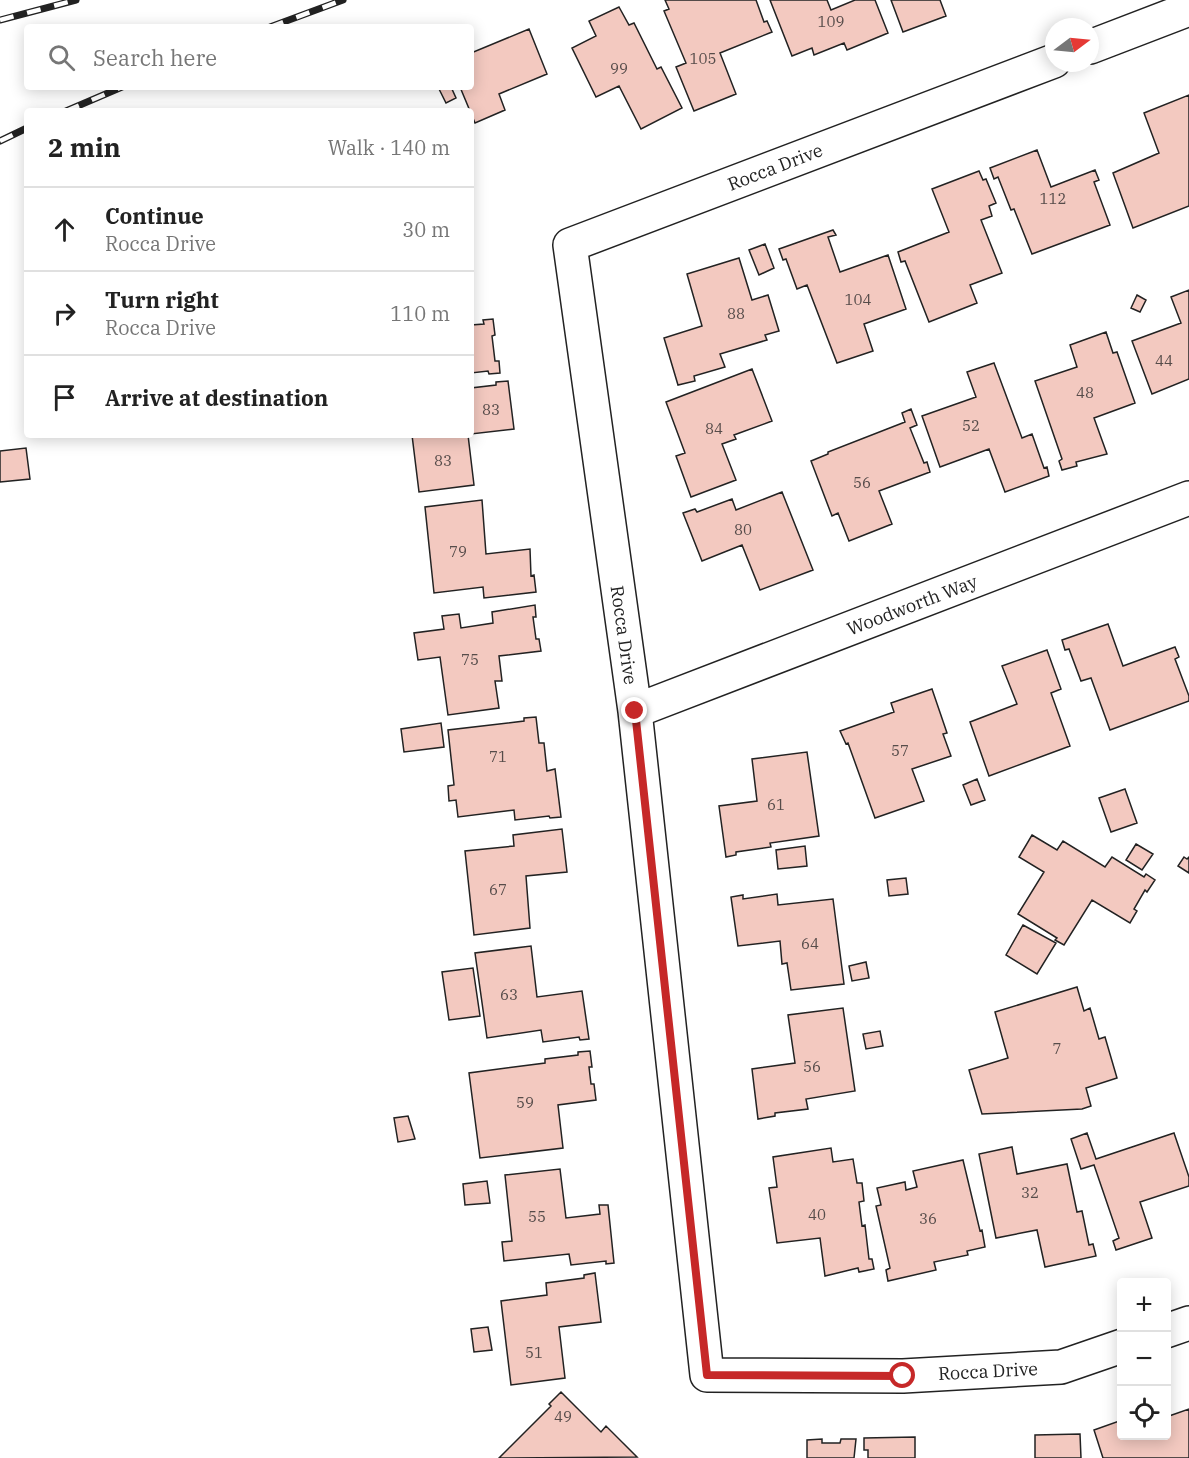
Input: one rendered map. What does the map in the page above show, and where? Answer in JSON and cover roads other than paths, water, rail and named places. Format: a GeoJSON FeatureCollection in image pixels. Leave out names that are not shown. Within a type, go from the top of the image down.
{"type":"FeatureCollection","features":[{"type":"Feature","properties":{"kind":"street"},"geometry":{"type":"LineString","coordinates":[[1099,44],[1189,9]]}},
{"type":"Feature","properties":{"kind":"street","name":"Rocca Drive"},"geometry":{"type":"LineString","coordinates":[[1045,64],[570,245],[635,711],[707,1375],[903,1376],[1061,1367],[1117,1348]]}},
{"type":"Feature","properties":{"kind":"street","name":"Woodworth Way"},"geometry":{"type":"LineString","coordinates":[[635,711],[1189,498]]}},
{"type":"Feature","properties":{"kind":"street"},"geometry":{"type":"LineString","coordinates":[[1171,1330],[1189,1323]]}},
{"type":"Feature","properties":{"kind":"railway"},"geometry":{"type":"LineString","coordinates":[[0,20],[76,0]]}},
{"type":"Feature","properties":{"kind":"railway"},"geometry":{"type":"LineString","coordinates":[[278,24],[343,0]]}},
{"type":"Feature","properties":{"kind":"railway"},"geometry":{"type":"LineString","coordinates":[[73,108],[115,90]]}},
{"type":"Feature","properties":{"kind":"railway"},"geometry":{"type":"LineString","coordinates":[[0,141],[24,129]]}}]}
